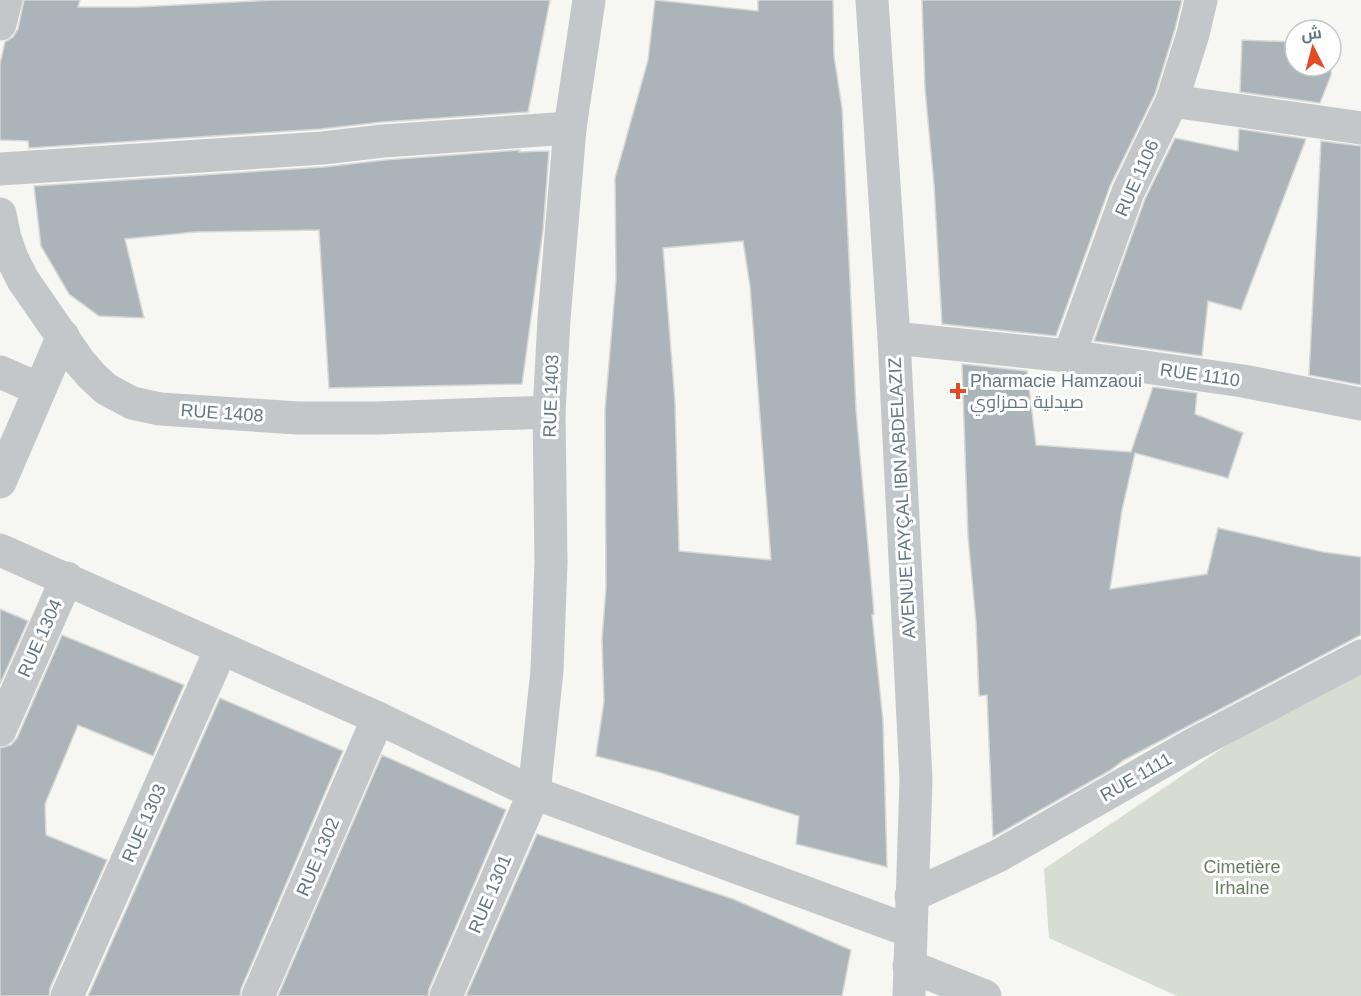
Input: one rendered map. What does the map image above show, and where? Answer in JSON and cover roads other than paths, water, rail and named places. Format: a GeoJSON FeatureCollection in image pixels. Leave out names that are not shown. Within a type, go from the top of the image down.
{"type":"FeatureCollection","features":[{"type":"Feature","properties":{"kind":"street"},"geometry":{"type":"LineString","coordinates":[[0,24],[6,0]]}},
{"type":"Feature","properties":{"kind":"street","name":"RUE 1403"},"geometry":{"type":"LineString","coordinates":[[534,793],[547,670],[551,562],[549,412],[554,319],[570,128],[589,0]]}},
{"type":"Feature","properties":{"kind":"street","name":"AVENUE FAYÇAL IBN ABDELAZIZ"},"geometry":{"type":"LineString","coordinates":[[872,0],[894,338],[916,780],[909,981]]}},
{"type":"Feature","properties":{"kind":"street","name":"RUE 1106"},"geometry":{"type":"LineString","coordinates":[[1069,356],[1128,192],[1172,101],[1201,0]]}},
{"type":"Feature","properties":{"kind":"street"},"geometry":{"type":"LineString","coordinates":[[1172,101],[1361,128]]}},
{"type":"Feature","properties":{"kind":"street"},"geometry":{"type":"LineString","coordinates":[[0,169],[311,149],[383,141],[570,128]]}},
{"type":"Feature","properties":{"kind":"street","name":"RUE 1408"},"geometry":{"type":"LineString","coordinates":[[0,214],[5,238],[23,280],[91,375],[106,389],[132,403],[160,409],[298,418],[377,418],[549,412]]}},
{"type":"Feature","properties":{"kind":"street"},"geometry":{"type":"LineString","coordinates":[[0,482],[63,336]]}},
{"type":"Feature","properties":{"kind":"street","name":"RUE 1110"},"geometry":{"type":"LineString","coordinates":[[894,338],[1069,356],[1243,381],[1361,404]]}},
{"type":"Feature","properties":{"kind":"street"},"geometry":{"type":"LineString","coordinates":[[0,372],[39,388]]}},
{"type":"Feature","properties":{"kind":"street"},"geometry":{"type":"LineString","coordinates":[[0,550],[378,718],[534,793],[910,931]]}},
{"type":"Feature","properties":{"kind":"street","name":"RUE 1304"},"geometry":{"type":"LineString","coordinates":[[0,730],[66,578]]}},
{"type":"Feature","properties":{"kind":"street","name":"RUE 1303"},"geometry":{"type":"LineString","coordinates":[[67,996],[221,649]]}},
{"type":"Feature","properties":{"kind":"street","name":"RUE 1111"},"geometry":{"type":"LineString","coordinates":[[911,896],[998,856],[1192,745],[1361,656]]}},
{"type":"Feature","properties":{"kind":"street","name":"RUE 1302"},"geometry":{"type":"LineString","coordinates":[[258,996],[378,718]]}},
{"type":"Feature","properties":{"kind":"street","name":"RUE 1301"},"geometry":{"type":"LineString","coordinates":[[446,996],[534,793]]}},
{"type":"Feature","properties":{"kind":"street"},"geometry":{"type":"LineString","coordinates":[[909,981],[985,996]]}},
{"type":"Feature","properties":{"kind":"place","name":"Pharmacie Hamzaoui صيدلية حمزاوي"},"geometry":{"type":"Point","coordinates":[958,391]}},
{"type":"Feature","properties":{"kind":"park label","name":"Cimetière Irhalne"},"geometry":{"type":"Point","coordinates":[1242,877]}}]}
